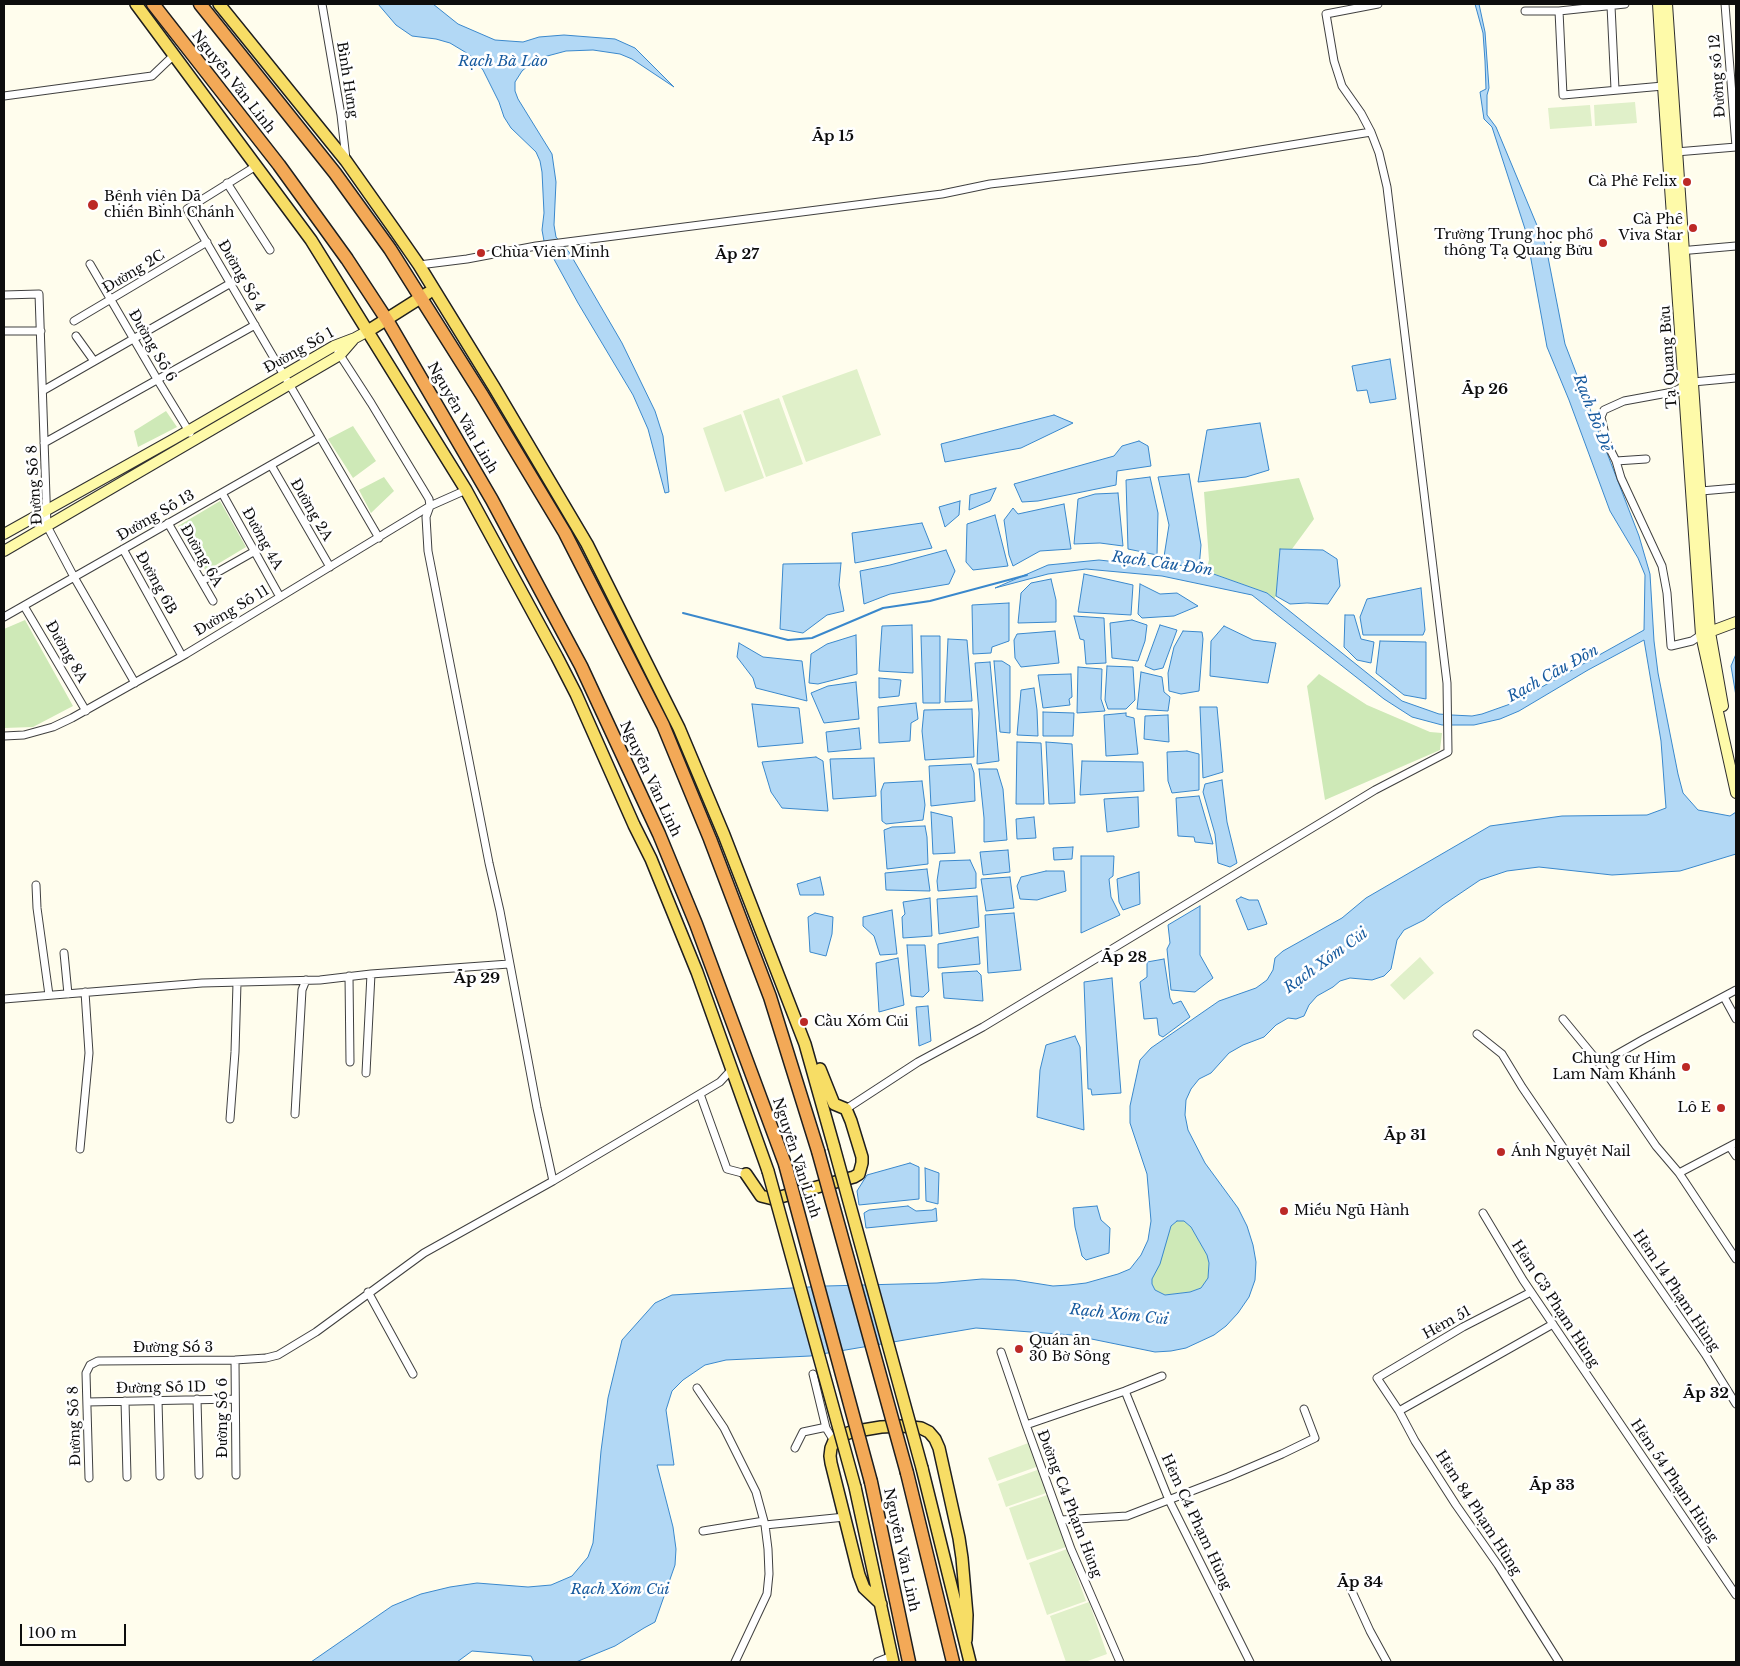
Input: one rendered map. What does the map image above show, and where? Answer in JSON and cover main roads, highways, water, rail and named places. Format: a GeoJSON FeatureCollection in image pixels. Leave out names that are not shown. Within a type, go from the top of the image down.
{"type":"FeatureCollection","features":[{"type":"Feature","properties":{"kind":"highway","name":"Nguyễn Văn Linh"},"geometry":{"type":"LineString","coordinates":[[153,4],[279,166],[337,245],[387,320],[484,484],[581,666],[670,860],[785,1164],[871,1482],[910,1662]]}},
{"type":"Feature","properties":{"kind":"highway","name":"Nguyễn Văn Linh"},"geometry":{"type":"LineString","coordinates":[[200,4],[335,173],[390,249],[482,395],[565,533],[663,725],[710,839],[770,998],[818,1151],[907,1473],[953,1662]]}},
{"type":"Feature","properties":{"kind":"main road"},"geometry":{"type":"LineString","coordinates":[[136,4],[311,240],[466,490],[576,694],[651,859],[698,972],[768,1171],[856,1487],[892,1659]]}},
{"type":"Feature","properties":{"kind":"main road"},"geometry":{"type":"LineString","coordinates":[[219,4],[346,161],[418,265],[577,526],[675,719],[724,835],[805,1044],[922,1468],[970,1662]]}},
{"type":"Feature","properties":{"kind":"main road","name":"Tạ Quang Bửu"},"geometry":{"type":"LineString","coordinates":[[1658,4],[1662,86],[1679,251],[1706,633],[1720,707]]}},
{"type":"Feature","properties":{"kind":"main road","name":"Tạ Quang Bửu"},"geometry":{"type":"LineString","coordinates":[[1667,4],[1676,152],[1679,251]]}},
{"type":"Feature","properties":{"kind":"main road"},"geometry":{"type":"LineString","coordinates":[[368,331],[433,289]]}},
{"type":"Feature","properties":{"kind":"main road","name":"Đường Số 1"},"geometry":{"type":"LineString","coordinates":[[4,534],[334,346],[368,331]]}},
{"type":"Feature","properties":{"kind":"main road","name":"Đường Số 1"},"geometry":{"type":"LineString","coordinates":[[4,551],[340,355],[355,338]]}},
{"type":"Feature","properties":{"kind":"main road","name":"Tạ Quang Bửu"},"geometry":{"type":"LineString","coordinates":[[1689,384],[1701,491],[1706,633]]}},
{"type":"Feature","properties":{"kind":"main road"},"geometry":{"type":"LineString","coordinates":[[1706,633],[1736,622]]}},
{"type":"Feature","properties":{"kind":"main road"},"geometry":{"type":"LineString","coordinates":[[1720,707],[1736,763]]}},
{"type":"Feature","properties":{"kind":"main road"},"geometry":{"type":"LineString","coordinates":[[1720,707],[1736,793]]}},
{"type":"Feature","properties":{"kind":"main road"},"geometry":{"type":"LineString","coordinates":[[746,1174],[762,1196],[774,1200],[859,1174],[862,1157],[846,1109],[834,1104],[813,1047],[805,1044]]}},
{"type":"Feature","properties":{"kind":"main road"},"geometry":{"type":"LineString","coordinates":[[880,1604],[869,1594],[861,1582],[830,1456],[834,1441],[838,1437],[851,1432],[868,1428],[902,1426],[920,1428],[928,1432],[935,1439],[939,1448],[962,1558],[967,1615],[966,1640]]}},
{"type":"Feature","properties":{"kind":"water","name":"Rạch Bà Lào"},"geometry":{"type":"Polygon","coordinates":[[[378,4],[433,4],[458,24],[495,40],[523,42],[539,37],[564,35],[615,39],[635,48],[674,87],[632,59],[620,54],[593,50],[566,51],[536,59],[522,71],[515,82],[515,91],[518,99],[552,154],[556,182],[554,225],[556,237],[569,252],[622,343],[655,411],[663,436],[669,492],[665,493],[648,429],[633,395],[578,303],[544,241],[542,230],[544,213],[542,172],[536,152],[511,128],[504,117],[499,102],[483,70],[470,55],[450,43],[412,36],[396,25],[378,4]]]}},
{"type":"Feature","properties":{"kind":"water","name":"Rạch Xóm Củi"},"geometry":{"type":"Polygon","coordinates":[[[1475,4],[1479,4],[1485,32],[1489,88],[1487,115],[1496,127],[1546,247],[1565,344],[1639,536],[1650,574],[1658,673],[1683,793],[1698,810],[1730,816],[1736,812],[1736,854],[1680,871],[1612,875],[1539,867],[1507,871],[1480,880],[1424,920],[1404,930],[1397,940],[1391,969],[1384,976],[1372,980],[1350,978],[1340,981],[1317,996],[1309,1005],[1304,1016],[1296,1019],[1288,1018],[1276,1025],[1264,1037],[1229,1053],[1211,1073],[1199,1079],[1191,1089],[1186,1100],[1185,1115],[1188,1130],[1205,1163],[1238,1208],[1247,1226],[1256,1262],[1255,1280],[1249,1297],[1238,1313],[1214,1335],[1186,1348],[1155,1352],[1072,1335],[976,1328],[810,1356],[726,1360],[705,1365],[683,1380],[672,1391],[666,1410],[674,1465],[657,1465],[673,1527],[676,1549],[675,1565],[655,1622],[615,1646],[576,1662],[534,1662],[531,1656],[472,1651],[457,1662],[311,1662],[392,1606],[421,1594],[477,1583],[528,1587],[551,1585],[572,1576],[588,1557],[593,1543],[601,1451],[608,1398],[622,1340],[655,1303],[672,1295],[826,1286],[937,1283],[982,1279],[1015,1280],[1053,1286],[1069,1285],[1086,1283],[1130,1269],[1141,1255],[1148,1240],[1151,1221],[1147,1174],[1130,1123],[1130,1106],[1140,1060],[1151,1048],[1219,1001],[1256,988],[1267,980],[1273,970],[1275,958],[1283,951],[1342,918],[1366,898],[1490,826],[1562,816],[1647,815],[1666,808],[1661,741],[1644,640],[1588,670],[1519,711],[1500,719],[1474,725],[1442,725],[1412,717],[1384,699],[1252,595],[1162,576],[1086,569],[1048,574],[995,588],[1048,565],[1099,560],[1208,572],[1267,593],[1402,701],[1439,714],[1452,715],[1472,716],[1513,703],[1644,630],[1645,575],[1638,558],[1610,511],[1569,400],[1547,347],[1526,232],[1492,127],[1484,119],[1480,92],[1486,89],[1483,33],[1475,4]],[[1177,1221],[1171,1226],[1160,1264],[1152,1279],[1155,1290],[1165,1295],[1190,1292],[1201,1288],[1208,1278],[1209,1263],[1207,1255],[1191,1227],[1184,1221],[1177,1221]]]}},
{"type":"Feature","properties":{"kind":"water"},"geometry":{"type":"Polygon","coordinates":[[[1390,359],[1396,399],[1370,403],[1367,390],[1357,391],[1352,366],[1390,359]]]}},
{"type":"Feature","properties":{"kind":"water"},"geometry":{"type":"Polygon","coordinates":[[[1054,415],[1073,423],[1021,448],[945,462],[941,444],[1054,415]]]}},
{"type":"Feature","properties":{"kind":"water"},"geometry":{"type":"Polygon","coordinates":[[[1260,423],[1269,470],[1246,477],[1198,482],[1207,430],[1260,423]]]}},
{"type":"Feature","properties":{"kind":"water"},"geometry":{"type":"Polygon","coordinates":[[[1139,441],[1148,446],[1151,466],[1117,471],[1116,485],[1038,501],[1022,502],[1014,484],[1114,456],[1122,446],[1139,441]]]}},
{"type":"Feature","properties":{"kind":"water"},"geometry":{"type":"Polygon","coordinates":[[[1189,474],[1201,545],[1199,568],[1163,563],[1169,525],[1158,477],[1189,474]]]}},
{"type":"Feature","properties":{"kind":"water"},"geometry":{"type":"Polygon","coordinates":[[[1150,477],[1158,513],[1157,555],[1128,549],[1126,480],[1150,477]]]}},
{"type":"Feature","properties":{"kind":"water"},"geometry":{"type":"Polygon","coordinates":[[[996,488],[990,501],[969,510],[970,495],[996,488]]]}},
{"type":"Feature","properties":{"kind":"water"},"geometry":{"type":"Polygon","coordinates":[[[1118,493],[1123,546],[1100,543],[1074,544],[1078,499],[1095,494],[1118,493]]]}},
{"type":"Feature","properties":{"kind":"water"},"geometry":{"type":"Polygon","coordinates":[[[960,501],[959,515],[945,527],[939,507],[960,501]]]}},
{"type":"Feature","properties":{"kind":"water"},"geometry":{"type":"Polygon","coordinates":[[[1064,504],[1071,549],[1040,551],[1013,566],[1009,555],[1004,520],[1013,508],[1018,514],[1064,504]]]}},
{"type":"Feature","properties":{"kind":"water"},"geometry":{"type":"Polygon","coordinates":[[[995,515],[1008,566],[973,570],[966,562],[967,524],[995,515]]]}},
{"type":"Feature","properties":{"kind":"water"},"geometry":{"type":"Polygon","coordinates":[[[922,523],[932,548],[855,563],[852,533],[922,523]]]}},
{"type":"Feature","properties":{"kind":"water"},"geometry":{"type":"Polygon","coordinates":[[[1280,549],[1323,550],[1337,559],[1340,586],[1328,604],[1290,604],[1276,596],[1280,549]]]}},
{"type":"Feature","properties":{"kind":"water"},"geometry":{"type":"Polygon","coordinates":[[[946,550],[955,571],[949,584],[890,594],[864,604],[860,571],[946,550]]]}},
{"type":"Feature","properties":{"kind":"water"},"geometry":{"type":"Polygon","coordinates":[[[841,563],[839,585],[844,611],[827,615],[803,633],[780,629],[783,564],[841,563]]]}},
{"type":"Feature","properties":{"kind":"water"},"geometry":{"type":"Polygon","coordinates":[[[1084,574],[1133,585],[1131,615],[1078,612],[1084,574]]]}},
{"type":"Feature","properties":{"kind":"water"},"geometry":{"type":"Polygon","coordinates":[[[1051,579],[1056,600],[1056,622],[1018,623],[1021,593],[1031,583],[1051,579]]]}},
{"type":"Feature","properties":{"kind":"water"},"geometry":{"type":"Polygon","coordinates":[[[1140,584],[1160,594],[1177,593],[1198,606],[1174,616],[1142,618],[1138,614],[1140,584]]]}},
{"type":"Feature","properties":{"kind":"water"},"geometry":{"type":"Polygon","coordinates":[[[1421,588],[1425,630],[1423,635],[1363,635],[1360,617],[1367,599],[1421,588]]]}},
{"type":"Feature","properties":{"kind":"water"},"geometry":{"type":"Polygon","coordinates":[[[1009,603],[1009,641],[992,647],[991,653],[973,654],[972,605],[1009,603]]]}},
{"type":"Feature","properties":{"kind":"water"},"geometry":{"type":"Polygon","coordinates":[[[1345,615],[1354,615],[1361,639],[1374,642],[1371,663],[1357,660],[1344,647],[1345,615]]]}},
{"type":"Feature","properties":{"kind":"water"},"geometry":{"type":"Polygon","coordinates":[[[1074,616],[1104,618],[1106,663],[1086,664],[1084,640],[1080,639],[1074,616]]]}},
{"type":"Feature","properties":{"kind":"water"},"geometry":{"type":"Polygon","coordinates":[[[1132,620],[1147,625],[1145,641],[1138,661],[1112,658],[1110,623],[1132,620]]]}},
{"type":"Feature","properties":{"kind":"water"},"geometry":{"type":"Polygon","coordinates":[[[912,625],[913,673],[879,671],[882,626],[912,625]]]}},
{"type":"Feature","properties":{"kind":"water"},"geometry":{"type":"Polygon","coordinates":[[[1160,625],[1177,630],[1163,668],[1154,670],[1145,666],[1160,625]]]}},
{"type":"Feature","properties":{"kind":"water"},"geometry":{"type":"Polygon","coordinates":[[[1224,626],[1253,640],[1276,643],[1268,683],[1210,676],[1211,641],[1224,626]]]}},
{"type":"Feature","properties":{"kind":"water"},"geometry":{"type":"Polygon","coordinates":[[[1055,631],[1059,663],[1021,667],[1015,658],[1014,640],[1017,634],[1055,631]]]}},
{"type":"Feature","properties":{"kind":"water"},"geometry":{"type":"Polygon","coordinates":[[[1183,631],[1202,632],[1203,639],[1199,691],[1181,694],[1169,691],[1168,673],[1174,647],[1183,631]]]}},
{"type":"Feature","properties":{"kind":"water"},"geometry":{"type":"Polygon","coordinates":[[[856,635],[857,674],[818,684],[809,683],[811,654],[827,644],[856,635]]]}},
{"type":"Feature","properties":{"kind":"water"},"geometry":{"type":"Polygon","coordinates":[[[921,636],[940,636],[940,703],[923,703],[921,636]]]}},
{"type":"Feature","properties":{"kind":"water"},"geometry":{"type":"Polygon","coordinates":[[[948,639],[967,640],[972,701],[945,702],[948,639]]]}},
{"type":"Feature","properties":{"kind":"water"},"geometry":{"type":"Polygon","coordinates":[[[1380,641],[1426,642],[1426,699],[1404,695],[1376,673],[1380,641]]]}},
{"type":"Feature","properties":{"kind":"water"},"geometry":{"type":"Polygon","coordinates":[[[739,643],[763,657],[802,661],[807,701],[756,688],[753,678],[737,657],[739,643]]]}},
{"type":"Feature","properties":{"kind":"water"},"geometry":{"type":"Polygon","coordinates":[[[1736,654],[1736,696],[1731,666],[1736,654]]]}},
{"type":"Feature","properties":{"kind":"water"},"geometry":{"type":"Polygon","coordinates":[[[994,661],[1002,661],[1010,666],[1010,733],[1000,732],[994,661]]]}},
{"type":"Feature","properties":{"kind":"water"},"geometry":{"type":"Polygon","coordinates":[[[990,662],[999,761],[977,764],[979,713],[975,663],[990,662]]]}},
{"type":"Feature","properties":{"kind":"water"},"geometry":{"type":"Polygon","coordinates":[[[1107,666],[1133,667],[1135,700],[1126,709],[1108,709],[1105,700],[1107,666]]]}},
{"type":"Feature","properties":{"kind":"water"},"geometry":{"type":"Polygon","coordinates":[[[1078,667],[1102,669],[1101,699],[1105,711],[1077,713],[1078,667]]]}},
{"type":"Feature","properties":{"kind":"water"},"geometry":{"type":"Polygon","coordinates":[[[1141,672],[1162,677],[1164,692],[1170,697],[1168,711],[1137,709],[1141,672]]]}},
{"type":"Feature","properties":{"kind":"water"},"geometry":{"type":"Polygon","coordinates":[[[1071,674],[1072,697],[1069,699],[1070,705],[1043,708],[1038,675],[1071,674]]]}},
{"type":"Feature","properties":{"kind":"water"},"geometry":{"type":"Polygon","coordinates":[[[879,678],[901,680],[899,696],[879,698],[879,678]]]}},
{"type":"Feature","properties":{"kind":"water"},"geometry":{"type":"Polygon","coordinates":[[[856,682],[859,719],[824,723],[811,693],[828,686],[856,682]]]}},
{"type":"Feature","properties":{"kind":"water"},"geometry":{"type":"Polygon","coordinates":[[[1034,688],[1038,736],[1017,735],[1021,690],[1034,688]]]}},
{"type":"Feature","properties":{"kind":"water"},"geometry":{"type":"Polygon","coordinates":[[[916,703],[918,719],[911,723],[910,741],[879,743],[878,707],[916,703]]]}},
{"type":"Feature","properties":{"kind":"water"},"geometry":{"type":"Polygon","coordinates":[[[752,704],[799,708],[803,743],[758,747],[752,704]]]}},
{"type":"Feature","properties":{"kind":"water"},"geometry":{"type":"Polygon","coordinates":[[[1200,707],[1217,707],[1223,772],[1203,778],[1200,707]]]}},
{"type":"Feature","properties":{"kind":"water"},"geometry":{"type":"Polygon","coordinates":[[[972,709],[974,757],[925,760],[922,731],[924,710],[972,709]]]}},
{"type":"Feature","properties":{"kind":"water"},"geometry":{"type":"Polygon","coordinates":[[[1043,712],[1074,713],[1073,736],[1043,736],[1043,712]]]}},
{"type":"Feature","properties":{"kind":"water"},"geometry":{"type":"Polygon","coordinates":[[[1126,713],[1126,716],[1134,718],[1138,754],[1106,756],[1104,715],[1126,713]]]}},
{"type":"Feature","properties":{"kind":"water"},"geometry":{"type":"Polygon","coordinates":[[[1168,715],[1169,742],[1144,739],[1145,716],[1168,715]]]}},
{"type":"Feature","properties":{"kind":"water"},"geometry":{"type":"Polygon","coordinates":[[[859,728],[861,749],[828,752],[826,732],[859,728]]]}},
{"type":"Feature","properties":{"kind":"water"},"geometry":{"type":"Polygon","coordinates":[[[1017,742],[1041,743],[1044,804],[1016,804],[1017,742]]]}},
{"type":"Feature","properties":{"kind":"water"},"geometry":{"type":"Polygon","coordinates":[[[1046,742],[1072,744],[1075,803],[1049,804],[1046,742]]]}},
{"type":"Feature","properties":{"kind":"water"},"geometry":{"type":"Polygon","coordinates":[[[1187,751],[1199,754],[1199,790],[1172,793],[1168,781],[1167,752],[1187,751]]]}},
{"type":"Feature","properties":{"kind":"water"},"geometry":{"type":"Polygon","coordinates":[[[816,757],[823,761],[828,811],[782,808],[771,792],[762,762],[816,757]]]}},
{"type":"Feature","properties":{"kind":"water"},"geometry":{"type":"Polygon","coordinates":[[[874,758],[876,796],[833,799],[830,759],[874,758]]]}},
{"type":"Feature","properties":{"kind":"water"},"geometry":{"type":"Polygon","coordinates":[[[1082,761],[1143,762],[1144,791],[1080,795],[1082,761]]]}},
{"type":"Feature","properties":{"kind":"water"},"geometry":{"type":"Polygon","coordinates":[[[971,764],[974,773],[975,801],[931,806],[929,766],[971,764]]]}},
{"type":"Feature","properties":{"kind":"water"},"geometry":{"type":"Polygon","coordinates":[[[979,769],[997,769],[1003,789],[1007,840],[984,842],[984,818],[979,769]]]}},
{"type":"Feature","properties":{"kind":"water"},"geometry":{"type":"Polygon","coordinates":[[[1222,780],[1227,822],[1237,863],[1230,867],[1218,863],[1215,834],[1203,792],[1205,784],[1222,780]]]}},
{"type":"Feature","properties":{"kind":"water"},"geometry":{"type":"Polygon","coordinates":[[[922,781],[925,805],[923,820],[886,824],[882,821],[881,791],[884,783],[922,781]]]}},
{"type":"Feature","properties":{"kind":"water"},"geometry":{"type":"Polygon","coordinates":[[[1199,796],[1213,844],[1195,842],[1194,837],[1178,836],[1176,798],[1199,796]]]}},
{"type":"Feature","properties":{"kind":"water"},"geometry":{"type":"Polygon","coordinates":[[[1138,797],[1139,827],[1107,832],[1104,799],[1138,797]]]}},
{"type":"Feature","properties":{"kind":"water"},"geometry":{"type":"Polygon","coordinates":[[[931,812],[952,817],[955,853],[933,854],[931,812]]]}},
{"type":"Feature","properties":{"kind":"water"},"geometry":{"type":"Polygon","coordinates":[[[1034,817],[1036,838],[1017,839],[1016,819],[1034,817]]]}},
{"type":"Feature","properties":{"kind":"water"},"geometry":{"type":"Polygon","coordinates":[[[925,826],[928,864],[887,869],[884,830],[892,827],[925,826]]]}},
{"type":"Feature","properties":{"kind":"water"},"geometry":{"type":"Polygon","coordinates":[[[1073,847],[1072,859],[1054,860],[1053,848],[1073,847]]]}},
{"type":"Feature","properties":{"kind":"water"},"geometry":{"type":"Polygon","coordinates":[[[1008,850],[1010,872],[983,875],[980,852],[1008,850]]]}},
{"type":"Feature","properties":{"kind":"water"},"geometry":{"type":"Polygon","coordinates":[[[1081,856],[1114,856],[1113,876],[1109,879],[1111,897],[1120,915],[1081,933],[1081,856]]]}},
{"type":"Feature","properties":{"kind":"water"},"geometry":{"type":"Polygon","coordinates":[[[970,860],[976,873],[976,888],[938,891],[937,881],[940,861],[970,860]]]}},
{"type":"Feature","properties":{"kind":"water"},"geometry":{"type":"Polygon","coordinates":[[[927,869],[930,891],[886,890],[885,873],[927,869]]]}},
{"type":"Feature","properties":{"kind":"water"},"geometry":{"type":"Polygon","coordinates":[[[1046,871],[1064,871],[1066,891],[1037,900],[1020,899],[1017,886],[1021,877],[1046,871]]]}},
{"type":"Feature","properties":{"kind":"water"},"geometry":{"type":"Polygon","coordinates":[[[1139,872],[1140,904],[1123,910],[1119,902],[1117,879],[1139,872]]]}},
{"type":"Feature","properties":{"kind":"water"},"geometry":{"type":"Polygon","coordinates":[[[820,877],[824,895],[800,895],[797,884],[820,877]]]}},
{"type":"Feature","properties":{"kind":"water"},"geometry":{"type":"Polygon","coordinates":[[[1010,877],[1014,908],[986,911],[981,879],[1010,877]]]}},
{"type":"Feature","properties":{"kind":"water"},"geometry":{"type":"Polygon","coordinates":[[[977,896],[979,927],[939,934],[937,899],[977,896]]]}},
{"type":"Feature","properties":{"kind":"water"},"geometry":{"type":"Polygon","coordinates":[[[1241,897],[1249,900],[1258,900],[1267,924],[1248,930],[1236,900],[1241,897]]]}},
{"type":"Feature","properties":{"kind":"water"},"geometry":{"type":"Polygon","coordinates":[[[930,898],[932,936],[903,938],[902,917],[905,914],[903,902],[930,898]]]}},
{"type":"Feature","properties":{"kind":"water"},"geometry":{"type":"Polygon","coordinates":[[[1200,906],[1200,955],[1213,978],[1195,992],[1171,990],[1167,949],[1170,943],[1168,925],[1200,906]]]}},
{"type":"Feature","properties":{"kind":"water"},"geometry":{"type":"Polygon","coordinates":[[[892,910],[897,954],[880,955],[874,936],[863,926],[863,917],[892,910]]]}},
{"type":"Feature","properties":{"kind":"water"},"geometry":{"type":"Polygon","coordinates":[[[815,913],[833,917],[832,934],[826,956],[810,952],[808,917],[815,913]]]}},
{"type":"Feature","properties":{"kind":"water"},"geometry":{"type":"Polygon","coordinates":[[[1014,913],[1021,970],[988,973],[985,915],[1014,913]]]}},
{"type":"Feature","properties":{"kind":"water"},"geometry":{"type":"Polygon","coordinates":[[[978,937],[980,964],[938,968],[938,944],[978,937]]]}},
{"type":"Feature","properties":{"kind":"water"},"geometry":{"type":"Polygon","coordinates":[[[907,945],[925,945],[929,991],[923,997],[911,996],[907,945]]]}},
{"type":"Feature","properties":{"kind":"water"},"geometry":{"type":"Polygon","coordinates":[[[898,958],[904,1005],[879,1012],[876,963],[898,958]]]}},
{"type":"Feature","properties":{"kind":"water"},"geometry":{"type":"Polygon","coordinates":[[[1164,959],[1170,998],[1173,1004],[1181,1001],[1190,1017],[1163,1037],[1159,1035],[1157,1018],[1144,1019],[1140,982],[1147,977],[1147,962],[1164,959]]]}},
{"type":"Feature","properties":{"kind":"water"},"geometry":{"type":"Polygon","coordinates":[[[977,971],[981,975],[983,1001],[944,998],[942,973],[977,971]]]}},
{"type":"Feature","properties":{"kind":"water"},"geometry":{"type":"Polygon","coordinates":[[[1112,978],[1121,1093],[1092,1095],[1091,1089],[1088,1089],[1084,982],[1112,978]]]}},
{"type":"Feature","properties":{"kind":"water"},"geometry":{"type":"Polygon","coordinates":[[[928,1006],[931,1041],[919,1046],[916,1007],[928,1006]]]}},
{"type":"Feature","properties":{"kind":"water"},"geometry":{"type":"Polygon","coordinates":[[[1075,1036],[1080,1047],[1084,1130],[1037,1117],[1040,1070],[1046,1045],[1075,1036]]]}},
{"type":"Feature","properties":{"kind":"water"},"geometry":{"type":"Polygon","coordinates":[[[910,1163],[919,1167],[919,1199],[859,1205],[857,1191],[867,1175],[910,1163]]]}},
{"type":"Feature","properties":{"kind":"water"},"geometry":{"type":"Polygon","coordinates":[[[925,1168],[939,1173],[938,1204],[926,1201],[925,1168]]]}},
{"type":"Feature","properties":{"kind":"water"},"geometry":{"type":"Polygon","coordinates":[[[908,1206],[916,1211],[936,1208],[937,1221],[866,1228],[864,1213],[869,1210],[908,1206]]]}},
{"type":"Feature","properties":{"kind":"water"},"geometry":{"type":"Polygon","coordinates":[[[1097,1206],[1101,1220],[1110,1228],[1109,1253],[1086,1260],[1082,1256],[1075,1227],[1073,1208],[1097,1206]]]}},
{"type":"Feature","properties":{"kind":"waterway","name":"Rạch Cầu Đồn"},"geometry":{"type":"LineString","coordinates":[[683,613],[788,640],[812,638],[883,608],[930,601],[1027,575]]}},
{"type":"Feature","properties":{"kind":"place","name":"Cà Phê Felix"},"geometry":{"type":"Point","coordinates":[1687,182]}},
{"type":"Feature","properties":{"kind":"place","name":"Bệnh viện Dã chiến Bình Chánh"},"geometry":{"type":"Point","coordinates":[93,205]}},
{"type":"Feature","properties":{"kind":"place","name":"Cà Phê Viva Star"},"geometry":{"type":"Point","coordinates":[1693,228]}},
{"type":"Feature","properties":{"kind":"place","name":"Trường Trung học phổ thông Tạ Quang Bửu"},"geometry":{"type":"Point","coordinates":[1603,243]}},
{"type":"Feature","properties":{"kind":"place","name":"Chùa Viên Minh"},"geometry":{"type":"Point","coordinates":[481,253]}},
{"type":"Feature","properties":{"kind":"place","name":"Cầu Xóm Củi"},"geometry":{"type":"Point","coordinates":[804,1022]}},
{"type":"Feature","properties":{"kind":"place","name":"Chung cư Him Lam Nam Khánh"},"geometry":{"type":"Point","coordinates":[1686,1067]}},
{"type":"Feature","properties":{"kind":"place","name":"Lô E"},"geometry":{"type":"Point","coordinates":[1721,1108]}},
{"type":"Feature","properties":{"kind":"place","name":"Ánh Nguyệt Nail"},"geometry":{"type":"Point","coordinates":[1501,1152]}},
{"type":"Feature","properties":{"kind":"place","name":"Miếu Ngũ Hành"},"geometry":{"type":"Point","coordinates":[1284,1211]}},
{"type":"Feature","properties":{"kind":"place","name":"Quán ăn 30 Bờ Sông"},"geometry":{"type":"Point","coordinates":[1019,1349]}},
{"type":"Feature","properties":{"kind":"district","name":"Ấp 15"},"geometry":{"type":"Point","coordinates":[833,137]}},
{"type":"Feature","properties":{"kind":"district","name":"Ấp 27"},"geometry":{"type":"Point","coordinates":[737,255]}},
{"type":"Feature","properties":{"kind":"district","name":"Ấp 26"},"geometry":{"type":"Point","coordinates":[1485,390]}},
{"type":"Feature","properties":{"kind":"district","name":"Ấp 28"},"geometry":{"type":"Point","coordinates":[1124,958]}},
{"type":"Feature","properties":{"kind":"district","name":"Ấp 29"},"geometry":{"type":"Point","coordinates":[477,979]}},
{"type":"Feature","properties":{"kind":"district","name":"Ấp 31"},"geometry":{"type":"Point","coordinates":[1405,1136]}},
{"type":"Feature","properties":{"kind":"district","name":"Ấp 32"},"geometry":{"type":"Point","coordinates":[1706,1394]}},
{"type":"Feature","properties":{"kind":"district","name":"Ấp 33"},"geometry":{"type":"Point","coordinates":[1552,1486]}},
{"type":"Feature","properties":{"kind":"district","name":"Ấp 34"},"geometry":{"type":"Point","coordinates":[1360,1583]}},
{"type":"Feature","properties":{"kind":"water label","name":"Rạch Bồ Đề"},"geometry":{"type":"Point","coordinates":[1592,413]}}]}
